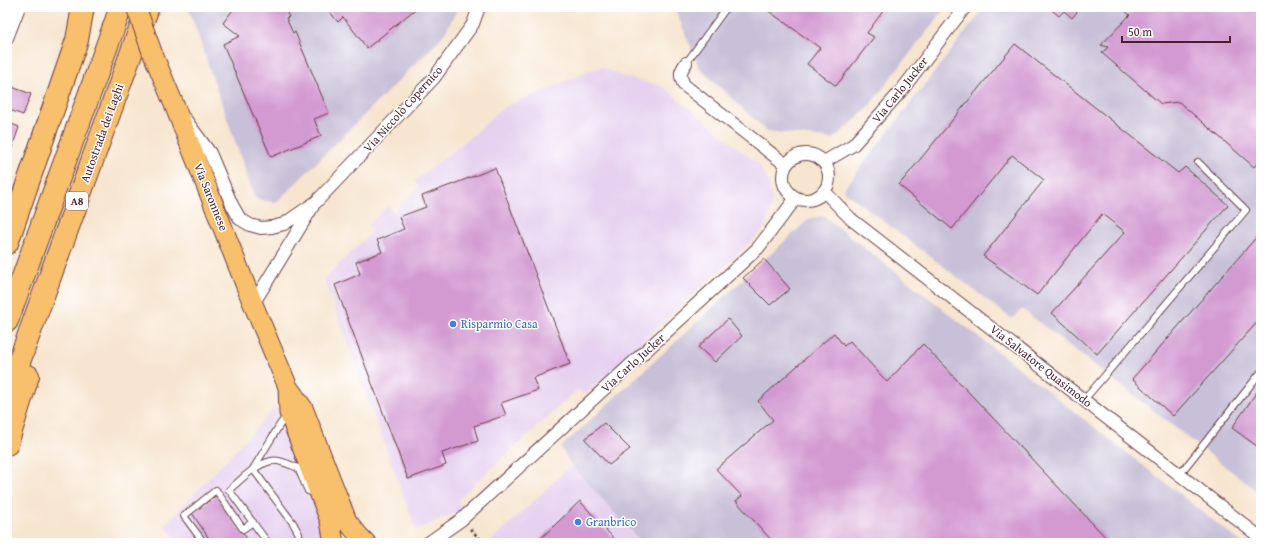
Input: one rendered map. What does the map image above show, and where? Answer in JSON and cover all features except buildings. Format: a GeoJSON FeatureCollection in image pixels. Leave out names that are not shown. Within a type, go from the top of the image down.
{"type":"FeatureCollection","features":[{"type":"Feature","properties":{"kind":"highway"},"geometry":{"type":"LineString","coordinates":[[7,243],[75,46],[83,7]]}},
{"type":"Feature","properties":{"kind":"highway","name":"A8"},"geometry":{"type":"LineString","coordinates":[[7,321],[121,7]]}},
{"type":"Feature","properties":{"kind":"highway","name":"Autostrada dei Laghi"},"geometry":{"type":"LineString","coordinates":[[7,395],[148,7]]}},
{"type":"Feature","properties":{"kind":"highway"},"geometry":{"type":"LineString","coordinates":[[7,444],[85,191],[89,168]]}},
{"type":"Feature","properties":{"kind":"main road","name":"Via Saronnese"},"geometry":{"type":"LineString","coordinates":[[136,7],[152,52],[253,304],[288,387],[303,408],[347,521],[366,543]]}},
{"type":"Feature","properties":{"kind":"main road","name":"Via Saronnese"},"geometry":{"type":"LineString","coordinates":[[288,387],[289,412],[330,521],[334,543]]}},
{"type":"Feature","properties":{"kind":"street"},"geometry":{"type":"LineString","coordinates":[[7,38],[19,7]]}},
{"type":"Feature","properties":{"kind":"street","name":"Via Niccolò Copernico"},"geometry":{"type":"LineString","coordinates":[[253,304],[316,202],[434,78],[473,24],[479,7]]}},
{"type":"Feature","properties":{"kind":"street","name":"Via Carlo Jucker"},"geometry":{"type":"LineString","coordinates":[[824,162],[854,145],[901,91],[965,7]]}},
{"type":"Feature","properties":{"kind":"street"},"geometry":{"type":"LineString","coordinates":[[686,63],[680,72],[680,78],[684,85],[786,165]]}},
{"type":"Feature","properties":{"kind":"street","name":"Via Niccolò Copernico"},"geometry":{"type":"LineString","coordinates":[[173,102],[210,153],[232,205],[240,219],[250,225],[260,228],[272,227],[284,224],[316,202]]}},
{"type":"Feature","properties":{"kind":"street"},"geometry":{"type":"LineString","coordinates":[[804,153],[818,157],[824,162],[828,169],[828,184],[819,197],[811,200],[803,200],[789,194],[782,179],[783,172],[790,159],[804,153]]}},
{"type":"Feature","properties":{"kind":"street","name":"Via Salvatore Quasimodo"},"geometry":{"type":"LineString","coordinates":[[824,191],[851,219],[1261,538]]}},
{"type":"Feature","properties":{"kind":"street","name":"Via Carlo Jucker"},"geometry":{"type":"LineString","coordinates":[[428,543],[461,520],[758,248],[796,198]]}},
{"type":"Feature","properties":{"kind":"street","name":"Via Carlo Jucker"},"geometry":{"type":"LineString","coordinates":[[444,543],[461,520]]}},
{"type":"Feature","properties":{"kind":"lane"},"geometry":{"type":"LineString","coordinates":[[686,63],[727,7]]}},
{"type":"Feature","properties":{"kind":"lane"},"geometry":{"type":"LineString","coordinates":[[1084,400],[1246,210],[1198,162]]}},
{"type":"Feature","properties":{"kind":"lane"},"geometry":{"type":"LineString","coordinates":[[1180,474],[1261,372]]}},
{"type":"Feature","properties":{"kind":"lane"},"geometry":{"type":"LineString","coordinates":[[254,469],[289,412]]}},
{"type":"Feature","properties":{"kind":"lane"},"geometry":{"type":"LineString","coordinates":[[268,543],[229,490],[254,469],[271,461],[284,463],[298,468],[308,491],[319,494]]}},
{"type":"Feature","properties":{"kind":"lane"},"geometry":{"type":"LineString","coordinates":[[254,469],[300,534],[300,543]]}},
{"type":"Feature","properties":{"kind":"lane"},"geometry":{"type":"LineString","coordinates":[[204,543],[184,516],[216,490],[243,529],[252,522]]}},
{"type":"Feature","properties":{"kind":"path"},"geometry":{"type":"LineString","coordinates":[[461,520],[484,543]]}},
{"type":"Feature","properties":{"kind":"shaded area"},"geometry":{"type":"Polygon","coordinates":[[[188,7],[458,7],[445,33],[276,203],[255,198],[188,7]]]}},
{"type":"Feature","properties":{"kind":"shaded area"},"geometry":{"type":"Polygon","coordinates":[[[674,7],[946,7],[866,110],[833,139],[767,131],[700,69],[674,7]]]}},
{"type":"Feature","properties":{"kind":"shaded area"},"geometry":{"type":"Polygon","coordinates":[[[985,7],[1261,7],[1261,494],[1022,309],[1012,319],[843,190],[985,7]]]}},
{"type":"Feature","properties":{"kind":"shaded area"},"geometry":{"type":"Polygon","coordinates":[[[602,67],[621,76],[662,86],[759,165],[768,181],[772,201],[766,225],[761,232],[585,395],[578,389],[458,499],[462,510],[416,530],[324,279],[373,231],[368,225],[388,206],[394,212],[419,187],[415,181],[478,131],[497,112],[509,105],[602,67]]]}},
{"type":"Feature","properties":{"kind":"shaded area"},"geometry":{"type":"Polygon","coordinates":[[[824,216],[1242,543],[642,543],[571,465],[561,447],[810,218],[824,216]]]}},
{"type":"Feature","properties":{"kind":"shaded area"},"geometry":{"type":"Polygon","coordinates":[[[276,407],[319,515],[323,543],[178,543],[165,525],[276,407]]]}},
{"type":"Feature","properties":{"kind":"shaded area"},"geometry":{"type":"Polygon","coordinates":[[[571,465],[642,543],[488,543],[529,506],[571,465]]]}},
{"type":"Feature","properties":{"kind":"place","name":"Risparmio Casa"},"geometry":{"type":"Point","coordinates":[453,324]}},
{"type":"Feature","properties":{"kind":"place","name":"Granbrico"},"geometry":{"type":"Point","coordinates":[578,522]}}]}
